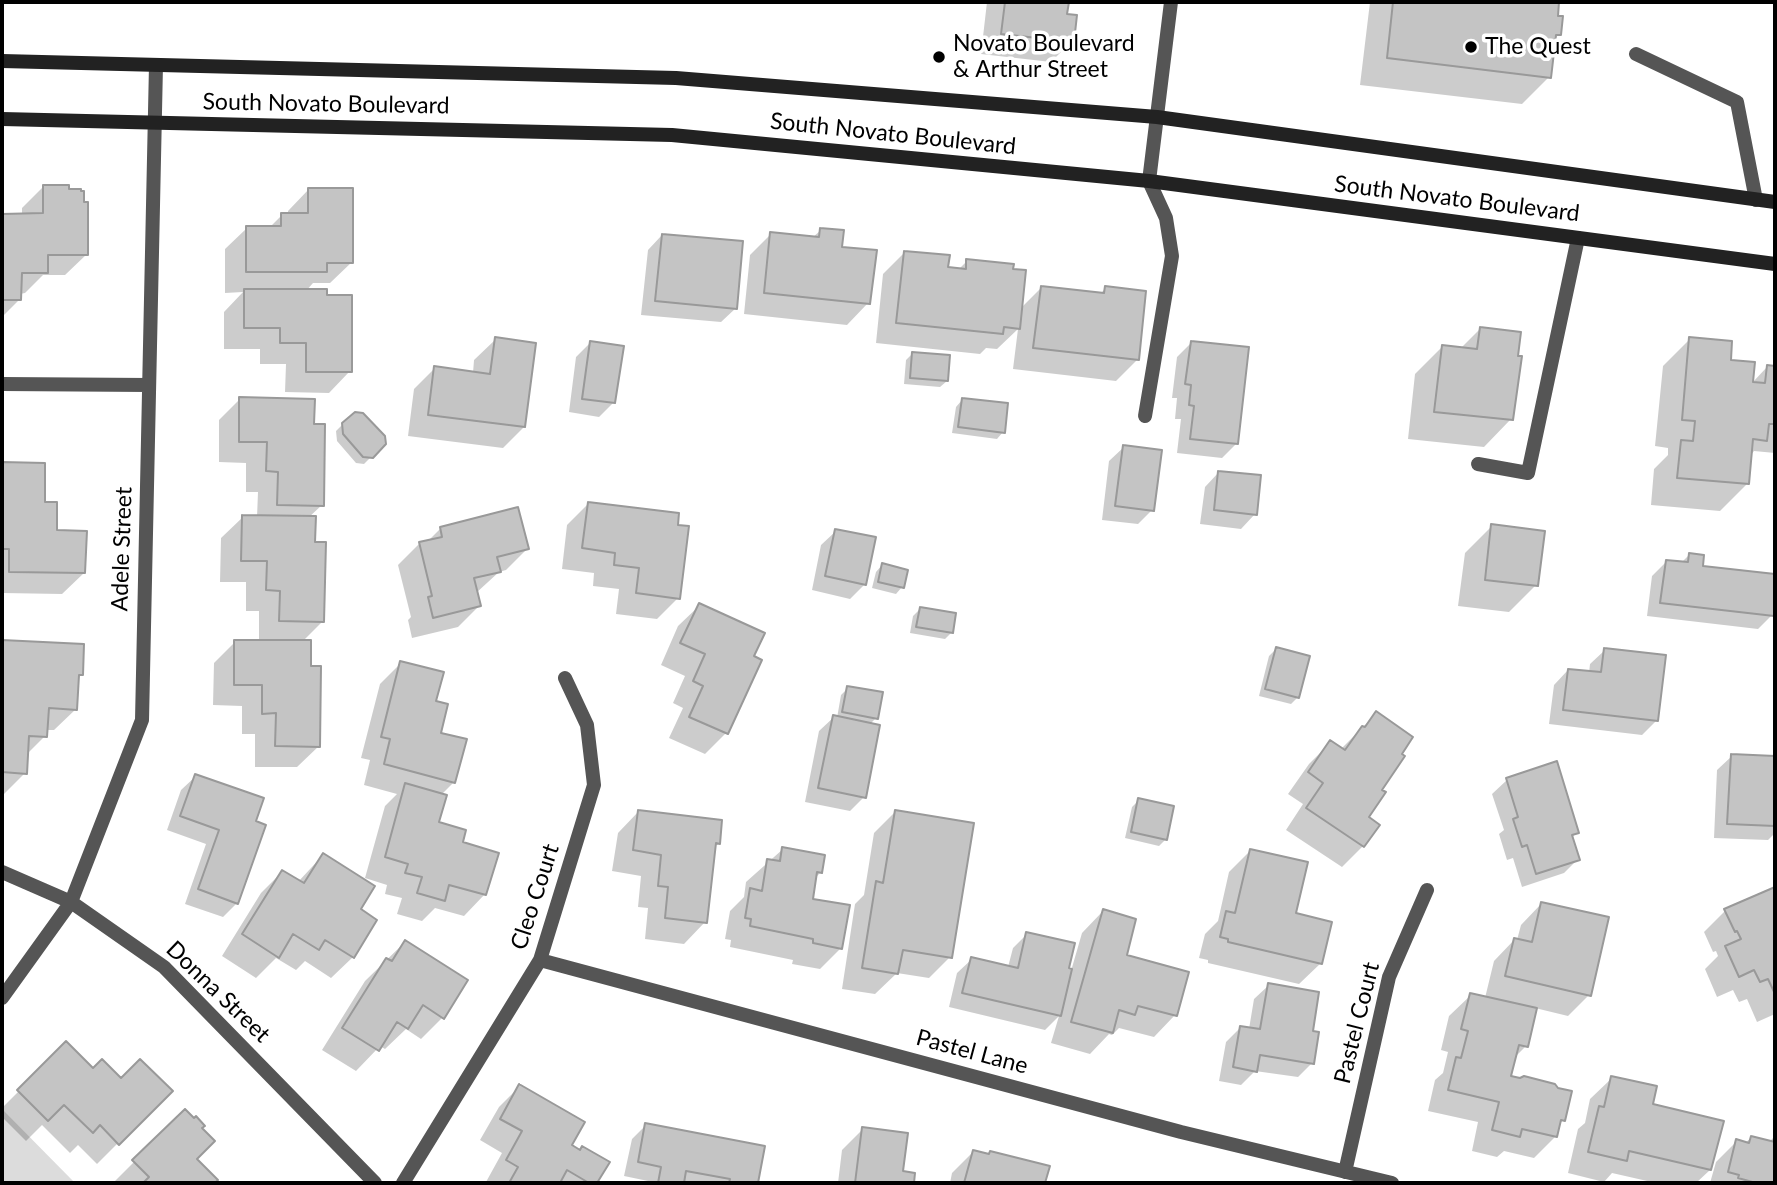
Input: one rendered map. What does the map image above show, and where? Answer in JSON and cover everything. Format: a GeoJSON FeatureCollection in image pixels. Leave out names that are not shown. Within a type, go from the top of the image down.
{"type":"FeatureCollection","features":[{"type":"Feature","properties":{"kind":"main road","name":"South Novato Boulevard"},"geometry":{"type":"LineString","coordinates":[[2,61],[676,78],[1157,117],[1775,202]]}},
{"type":"Feature","properties":{"kind":"main road","name":"South Novato Boulevard"},"geometry":{"type":"LineString","coordinates":[[2,119],[673,135],[1149,181],[1775,264]]}},
{"type":"Feature","properties":{"kind":"street"},"geometry":{"type":"LineString","coordinates":[[1145,416],[1172,256],[1166,218],[1149,181],[1171,2]]}},
{"type":"Feature","properties":{"kind":"street"},"geometry":{"type":"LineString","coordinates":[[1636,54],[1737,102],[1756,200]]}},
{"type":"Feature","properties":{"kind":"street","name":"Adele Street"},"geometry":{"type":"LineString","coordinates":[[2,998],[71,902],[142,720],[156,65]]}},
{"type":"Feature","properties":{"kind":"street"},"geometry":{"type":"LineString","coordinates":[[1478,464],[1528,473],[1578,238]]}},
{"type":"Feature","properties":{"kind":"street"},"geometry":{"type":"LineString","coordinates":[[2,384],[149,385]]}},
{"type":"Feature","properties":{"kind":"street","name":"Cleo Court"},"geometry":{"type":"LineString","coordinates":[[403,1183],[540,960],[594,785],[587,725],[565,678]]}},
{"type":"Feature","properties":{"kind":"street","name":"Donna Street"},"geometry":{"type":"LineString","coordinates":[[2,872],[71,902],[164,967],[374,1183]]}},
{"type":"Feature","properties":{"kind":"street","name":"Pastel Court"},"geometry":{"type":"LineString","coordinates":[[1345,1172],[1388,977],[1427,890]]}},
{"type":"Feature","properties":{"kind":"street","name":"Pastel Lane"},"geometry":{"type":"LineString","coordinates":[[540,960],[1168,1128],[1392,1183]]}},
{"type":"Feature","properties":{"kind":"shaded area"},"geometry":{"type":"Polygon","coordinates":[[[2,1109],[75,1183],[2,1183],[2,1109]]]}},
{"type":"Feature","properties":{"kind":"building"},"geometry":{"type":"Polygon","coordinates":[[[1005,2],[1069,2],[1067,14],[1077,15],[1074,42],[1001,34],[1005,2]]]}},
{"type":"Feature","properties":{"kind":"building","name":"The Quest"},"geometry":{"type":"Polygon","coordinates":[[[1393,2],[1559,2],[1558,16],[1563,16],[1561,35],[1556,35],[1551,78],[1387,58],[1393,2]]]}},
{"type":"Feature","properties":{"kind":"building"},"geometry":{"type":"Polygon","coordinates":[[[43,185],[69,185],[69,189],[84,191],[84,202],[88,202],[88,255],[48,255],[48,273],[22,273],[21,300],[2,300],[2,214],[43,213],[43,185]]]}},
{"type":"Feature","properties":{"kind":"building"},"geometry":{"type":"Polygon","coordinates":[[[308,188],[353,188],[353,263],[327,263],[327,272],[246,272],[246,226],[281,226],[281,213],[308,213],[308,188]]]}},
{"type":"Feature","properties":{"kind":"building"},"geometry":{"type":"Polygon","coordinates":[[[820,228],[844,230],[842,247],[877,250],[870,304],[764,293],[770,232],[819,237],[820,228]]]}},
{"type":"Feature","properties":{"kind":"building"},"geometry":{"type":"Polygon","coordinates":[[[662,234],[743,241],[737,309],[655,301],[662,234]]]}},
{"type":"Feature","properties":{"kind":"building"},"geometry":{"type":"Polygon","coordinates":[[[904,251],[950,255],[948,267],[966,269],[966,259],[1014,264],[1013,269],[1026,270],[1020,329],[1004,327],[1003,334],[896,323],[904,251]]]}},
{"type":"Feature","properties":{"kind":"building"},"geometry":{"type":"Polygon","coordinates":[[[1041,286],[1104,293],[1105,286],[1146,291],[1139,360],[1033,348],[1041,286]]]}},
{"type":"Feature","properties":{"kind":"building"},"geometry":{"type":"Polygon","coordinates":[[[244,289],[327,289],[327,295],[352,295],[352,372],[306,372],[306,343],[280,343],[280,328],[244,328],[244,289]]]}},
{"type":"Feature","properties":{"kind":"building"},"geometry":{"type":"Polygon","coordinates":[[[1480,327],[1521,332],[1518,356],[1522,356],[1513,420],[1434,412],[1442,345],[1477,349],[1480,327]]]}},
{"type":"Feature","properties":{"kind":"building"},"geometry":{"type":"Polygon","coordinates":[[[495,337],[536,343],[525,427],[428,415],[434,366],[490,374],[495,337]]]}},
{"type":"Feature","properties":{"kind":"building"},"geometry":{"type":"Polygon","coordinates":[[[1689,337],[1732,341],[1731,360],[1755,362],[1753,382],[1765,383],[1767,365],[1775,366],[1775,424],[1769,424],[1767,441],[1753,439],[1749,484],[1677,478],[1681,440],[1693,441],[1695,421],[1682,420],[1689,337]]]}},
{"type":"Feature","properties":{"kind":"building"},"geometry":{"type":"Polygon","coordinates":[[[590,341],[624,346],[615,403],[582,399],[590,341]]]}},
{"type":"Feature","properties":{"kind":"building"},"geometry":{"type":"Polygon","coordinates":[[[1191,341],[1249,347],[1238,444],[1190,439],[1194,406],[1189,405],[1191,385],[1185,384],[1191,341]]]}},
{"type":"Feature","properties":{"kind":"building"},"geometry":{"type":"Polygon","coordinates":[[[912,352],[950,355],[948,381],[910,378],[912,352]]]}},
{"type":"Feature","properties":{"kind":"building"},"geometry":{"type":"Polygon","coordinates":[[[239,397],[315,399],[314,424],[325,424],[324,506],[277,505],[278,472],[266,471],[267,442],[239,442],[239,397]]]}},
{"type":"Feature","properties":{"kind":"building"},"geometry":{"type":"Polygon","coordinates":[[[962,398],[1008,403],[1005,433],[958,427],[962,398]]]}},
{"type":"Feature","properties":{"kind":"building"},"geometry":{"type":"Polygon","coordinates":[[[355,412],[363,413],[385,436],[386,444],[373,458],[363,457],[343,434],[342,423],[355,412]]]}},
{"type":"Feature","properties":{"kind":"building"},"geometry":{"type":"Polygon","coordinates":[[[1123,445],[1162,450],[1154,511],[1115,506],[1123,445]]]}},
{"type":"Feature","properties":{"kind":"building"},"geometry":{"type":"Polygon","coordinates":[[[2,462],[45,463],[45,502],[57,502],[57,530],[87,531],[85,573],[9,572],[9,549],[2,549],[2,462]]]}},
{"type":"Feature","properties":{"kind":"building"},"geometry":{"type":"Polygon","coordinates":[[[1218,471],[1261,475],[1257,515],[1214,510],[1218,471]]]}},
{"type":"Feature","properties":{"kind":"building"},"geometry":{"type":"Polygon","coordinates":[[[588,502],[679,513],[678,525],[689,526],[680,599],[636,593],[639,568],[614,565],[615,553],[582,548],[588,502]]]}},
{"type":"Feature","properties":{"kind":"building"},"geometry":{"type":"Polygon","coordinates":[[[518,507],[529,549],[497,557],[501,572],[474,578],[481,606],[433,618],[428,597],[432,596],[419,542],[442,537],[440,527],[518,507]]]}},
{"type":"Feature","properties":{"kind":"building"},"geometry":{"type":"Polygon","coordinates":[[[242,515],[316,516],[315,542],[326,542],[324,622],[279,621],[280,591],[266,590],[267,561],[241,561],[242,515]]]}},
{"type":"Feature","properties":{"kind":"building"},"geometry":{"type":"Polygon","coordinates":[[[1491,524],[1545,531],[1538,586],[1485,580],[1491,524]]]}},
{"type":"Feature","properties":{"kind":"building"},"geometry":{"type":"Polygon","coordinates":[[[835,529],[876,537],[866,585],[825,576],[835,529]]]}},
{"type":"Feature","properties":{"kind":"building"},"geometry":{"type":"Polygon","coordinates":[[[1689,553],[1704,555],[1703,566],[1775,574],[1774,616],[1660,603],[1666,560],[1688,562],[1689,553]]]}},
{"type":"Feature","properties":{"kind":"building"},"geometry":{"type":"Polygon","coordinates":[[[882,563],[908,570],[904,588],[878,582],[882,563]]]}},
{"type":"Feature","properties":{"kind":"building"},"geometry":{"type":"Polygon","coordinates":[[[699,603],[765,633],[754,656],[762,660],[728,734],[689,717],[703,686],[693,681],[705,654],[680,643],[699,603]]]}},
{"type":"Feature","properties":{"kind":"building"},"geometry":{"type":"Polygon","coordinates":[[[920,607],[956,613],[953,633],[916,627],[920,607]]]}},
{"type":"Feature","properties":{"kind":"building"},"geometry":{"type":"Polygon","coordinates":[[[2,640],[84,644],[83,675],[79,675],[77,710],[49,708],[47,737],[29,736],[27,774],[2,772],[2,640]]]}},
{"type":"Feature","properties":{"kind":"building"},"geometry":{"type":"Polygon","coordinates":[[[234,640],[311,640],[311,666],[321,666],[320,747],[275,746],[276,713],[262,714],[262,685],[234,685],[234,640]]]}},
{"type":"Feature","properties":{"kind":"building"},"geometry":{"type":"Polygon","coordinates":[[[1276,647],[1310,656],[1299,698],[1265,689],[1276,647]]]}},
{"type":"Feature","properties":{"kind":"building"},"geometry":{"type":"Polygon","coordinates":[[[1604,648],[1666,655],[1658,721],[1563,710],[1568,669],[1601,672],[1604,648]]]}},
{"type":"Feature","properties":{"kind":"building"},"geometry":{"type":"Polygon","coordinates":[[[400,661],[444,672],[436,701],[448,704],[441,733],[467,739],[455,783],[384,764],[390,739],[381,737],[400,661]]]}},
{"type":"Feature","properties":{"kind":"building"},"geometry":{"type":"Polygon","coordinates":[[[847,686],[883,692],[878,719],[842,712],[847,686]]]}},
{"type":"Feature","properties":{"kind":"building"},"geometry":{"type":"Polygon","coordinates":[[[1376,711],[1413,737],[1402,754],[1405,756],[1382,790],[1386,792],[1369,817],[1380,825],[1364,847],[1306,808],[1323,783],[1308,772],[1330,740],[1345,750],[1376,711]]]}},
{"type":"Feature","properties":{"kind":"building"},"geometry":{"type":"Polygon","coordinates":[[[833,715],[880,725],[866,798],[818,788],[833,715]]]}},
{"type":"Feature","properties":{"kind":"building"},"geometry":{"type":"Polygon","coordinates":[[[1731,754],[1775,756],[1775,826],[1727,824],[1731,754]]]}},
{"type":"Feature","properties":{"kind":"building"},"geometry":{"type":"Polygon","coordinates":[[[1557,761],[1579,833],[1572,835],[1580,860],[1536,874],[1527,845],[1522,847],[1513,819],[1518,817],[1506,778],[1557,761]]]}},
{"type":"Feature","properties":{"kind":"building"},"geometry":{"type":"Polygon","coordinates":[[[195,774],[264,798],[256,821],[266,825],[238,904],[198,889],[219,830],[180,816],[195,774]]]}},
{"type":"Feature","properties":{"kind":"building"},"geometry":{"type":"Polygon","coordinates":[[[405,783],[447,795],[439,822],[466,830],[463,842],[499,853],[486,895],[449,885],[445,901],[417,893],[422,877],[405,873],[408,864],[385,857],[405,783]]]}},
{"type":"Feature","properties":{"kind":"building"},"geometry":{"type":"Polygon","coordinates":[[[1138,798],[1174,806],[1167,840],[1131,832],[1138,798]]]}},
{"type":"Feature","properties":{"kind":"building"},"geometry":{"type":"Polygon","coordinates":[[[638,810],[722,820],[720,844],[716,843],[707,923],[665,918],[668,887],[658,886],[661,855],[633,850],[638,810]]]}},
{"type":"Feature","properties":{"kind":"building"},"geometry":{"type":"Polygon","coordinates":[[[895,810],[974,823],[952,958],[903,950],[898,974],[862,968],[876,881],[883,883],[895,810]]]}},
{"type":"Feature","properties":{"kind":"building"},"geometry":{"type":"Polygon","coordinates":[[[782,847],[825,855],[822,873],[817,872],[813,899],[850,905],[842,949],[813,943],[813,939],[750,926],[751,919],[745,918],[750,888],[762,891],[767,859],[780,861],[782,847]]]}},
{"type":"Feature","properties":{"kind":"building"},"geometry":{"type":"Polygon","coordinates":[[[1250,849],[1308,862],[1296,913],[1332,922],[1322,964],[1228,942],[1228,939],[1220,937],[1226,911],[1235,913],[1250,849]]]}},
{"type":"Feature","properties":{"kind":"building"},"geometry":{"type":"Polygon","coordinates":[[[323,853],[375,886],[361,909],[377,920],[354,958],[325,940],[319,950],[293,934],[279,958],[242,934],[282,870],[304,883],[323,853]]]}},
{"type":"Feature","properties":{"kind":"building"},"geometry":{"type":"Polygon","coordinates":[[[1775,887],[1775,994],[1768,979],[1760,982],[1754,970],[1739,977],[1725,946],[1741,939],[1724,909],[1775,887]]]}},
{"type":"Feature","properties":{"kind":"building"},"geometry":{"type":"Polygon","coordinates":[[[1541,902],[1609,917],[1591,996],[1505,976],[1514,938],[1532,942],[1541,902]]]}},
{"type":"Feature","properties":{"kind":"building"},"geometry":{"type":"Polygon","coordinates":[[[1103,909],[1136,919],[1127,955],[1189,972],[1177,1016],[1138,1006],[1135,1015],[1119,1010],[1113,1033],[1071,1022],[1103,909]]]}},
{"type":"Feature","properties":{"kind":"building"},"geometry":{"type":"Polygon","coordinates":[[[1026,932],[1075,943],[1061,1016],[962,993],[971,957],[1018,968],[1026,932]]]}},
{"type":"Feature","properties":{"kind":"building"},"geometry":{"type":"Polygon","coordinates":[[[405,940],[468,980],[444,1019],[423,1005],[408,1029],[397,1022],[379,1051],[342,1028],[386,958],[392,961],[405,940]]]}},
{"type":"Feature","properties":{"kind":"building"},"geometry":{"type":"Polygon","coordinates":[[[1268,983],[1319,992],[1313,1031],[1319,1032],[1314,1064],[1260,1055],[1257,1072],[1233,1067],[1240,1026],[1260,1029],[1268,983]]]}},
{"type":"Feature","properties":{"kind":"building"},"geometry":{"type":"Polygon","coordinates":[[[1470,993],[1537,1008],[1528,1047],[1519,1045],[1511,1076],[1524,1076],[1572,1091],[1565,1121],[1561,1120],[1557,1137],[1522,1129],[1520,1137],[1492,1130],[1499,1102],[1448,1090],[1456,1057],[1461,1058],[1468,1031],[1461,1029],[1470,993]]]}},
{"type":"Feature","properties":{"kind":"building"},"geometry":{"type":"Polygon","coordinates":[[[66,1041],[93,1068],[102,1059],[121,1078],[140,1059],[173,1091],[119,1145],[100,1125],[93,1133],[64,1105],[48,1121],[17,1090],[66,1041]]]}},
{"type":"Feature","properties":{"kind":"building"},"geometry":{"type":"Polygon","coordinates":[[[1611,1076],[1657,1086],[1653,1104],[1724,1121],[1711,1170],[1629,1151],[1627,1161],[1588,1152],[1599,1106],[1604,1107],[1611,1076]]]}},
{"type":"Feature","properties":{"kind":"building"},"geometry":{"type":"Polygon","coordinates":[[[519,1084],[585,1122],[572,1145],[580,1150],[582,1146],[610,1162],[597,1183],[589,1183],[567,1170],[560,1183],[509,1183],[518,1167],[506,1160],[522,1131],[500,1119],[519,1084]]]}},
{"type":"Feature","properties":{"kind":"building"},"geometry":{"type":"Polygon","coordinates":[[[185,1109],[194,1118],[196,1116],[205,1126],[202,1128],[215,1141],[197,1159],[218,1180],[215,1183],[143,1183],[149,1177],[132,1160],[185,1109]]]}},
{"type":"Feature","properties":{"kind":"building"},"geometry":{"type":"Polygon","coordinates":[[[645,1123],[765,1146],[758,1183],[729,1183],[730,1179],[686,1171],[684,1183],[658,1183],[661,1167],[638,1162],[645,1123]]]}},
{"type":"Feature","properties":{"kind":"building"},"geometry":{"type":"Polygon","coordinates":[[[862,1127],[908,1133],[903,1171],[915,1173],[914,1183],[855,1183],[862,1127]]]}},
{"type":"Feature","properties":{"kind":"building"},"geometry":{"type":"Polygon","coordinates":[[[1751,1136],[1775,1142],[1775,1183],[1756,1183],[1728,1172],[1736,1139],[1749,1143],[1751,1136]]]}},
{"type":"Feature","properties":{"kind":"building"},"geometry":{"type":"Polygon","coordinates":[[[973,1150],[989,1154],[990,1151],[1050,1166],[1045,1183],[964,1183],[973,1150]]]}},
{"type":"Feature","properties":{"kind":"place","name":"The Quest"},"geometry":{"type":"Point","coordinates":[1471,47]}},
{"type":"Feature","properties":{"kind":"place","name":"Novato Boulevard & Arthur Street"},"geometry":{"type":"Point","coordinates":[939,57]}}]}
